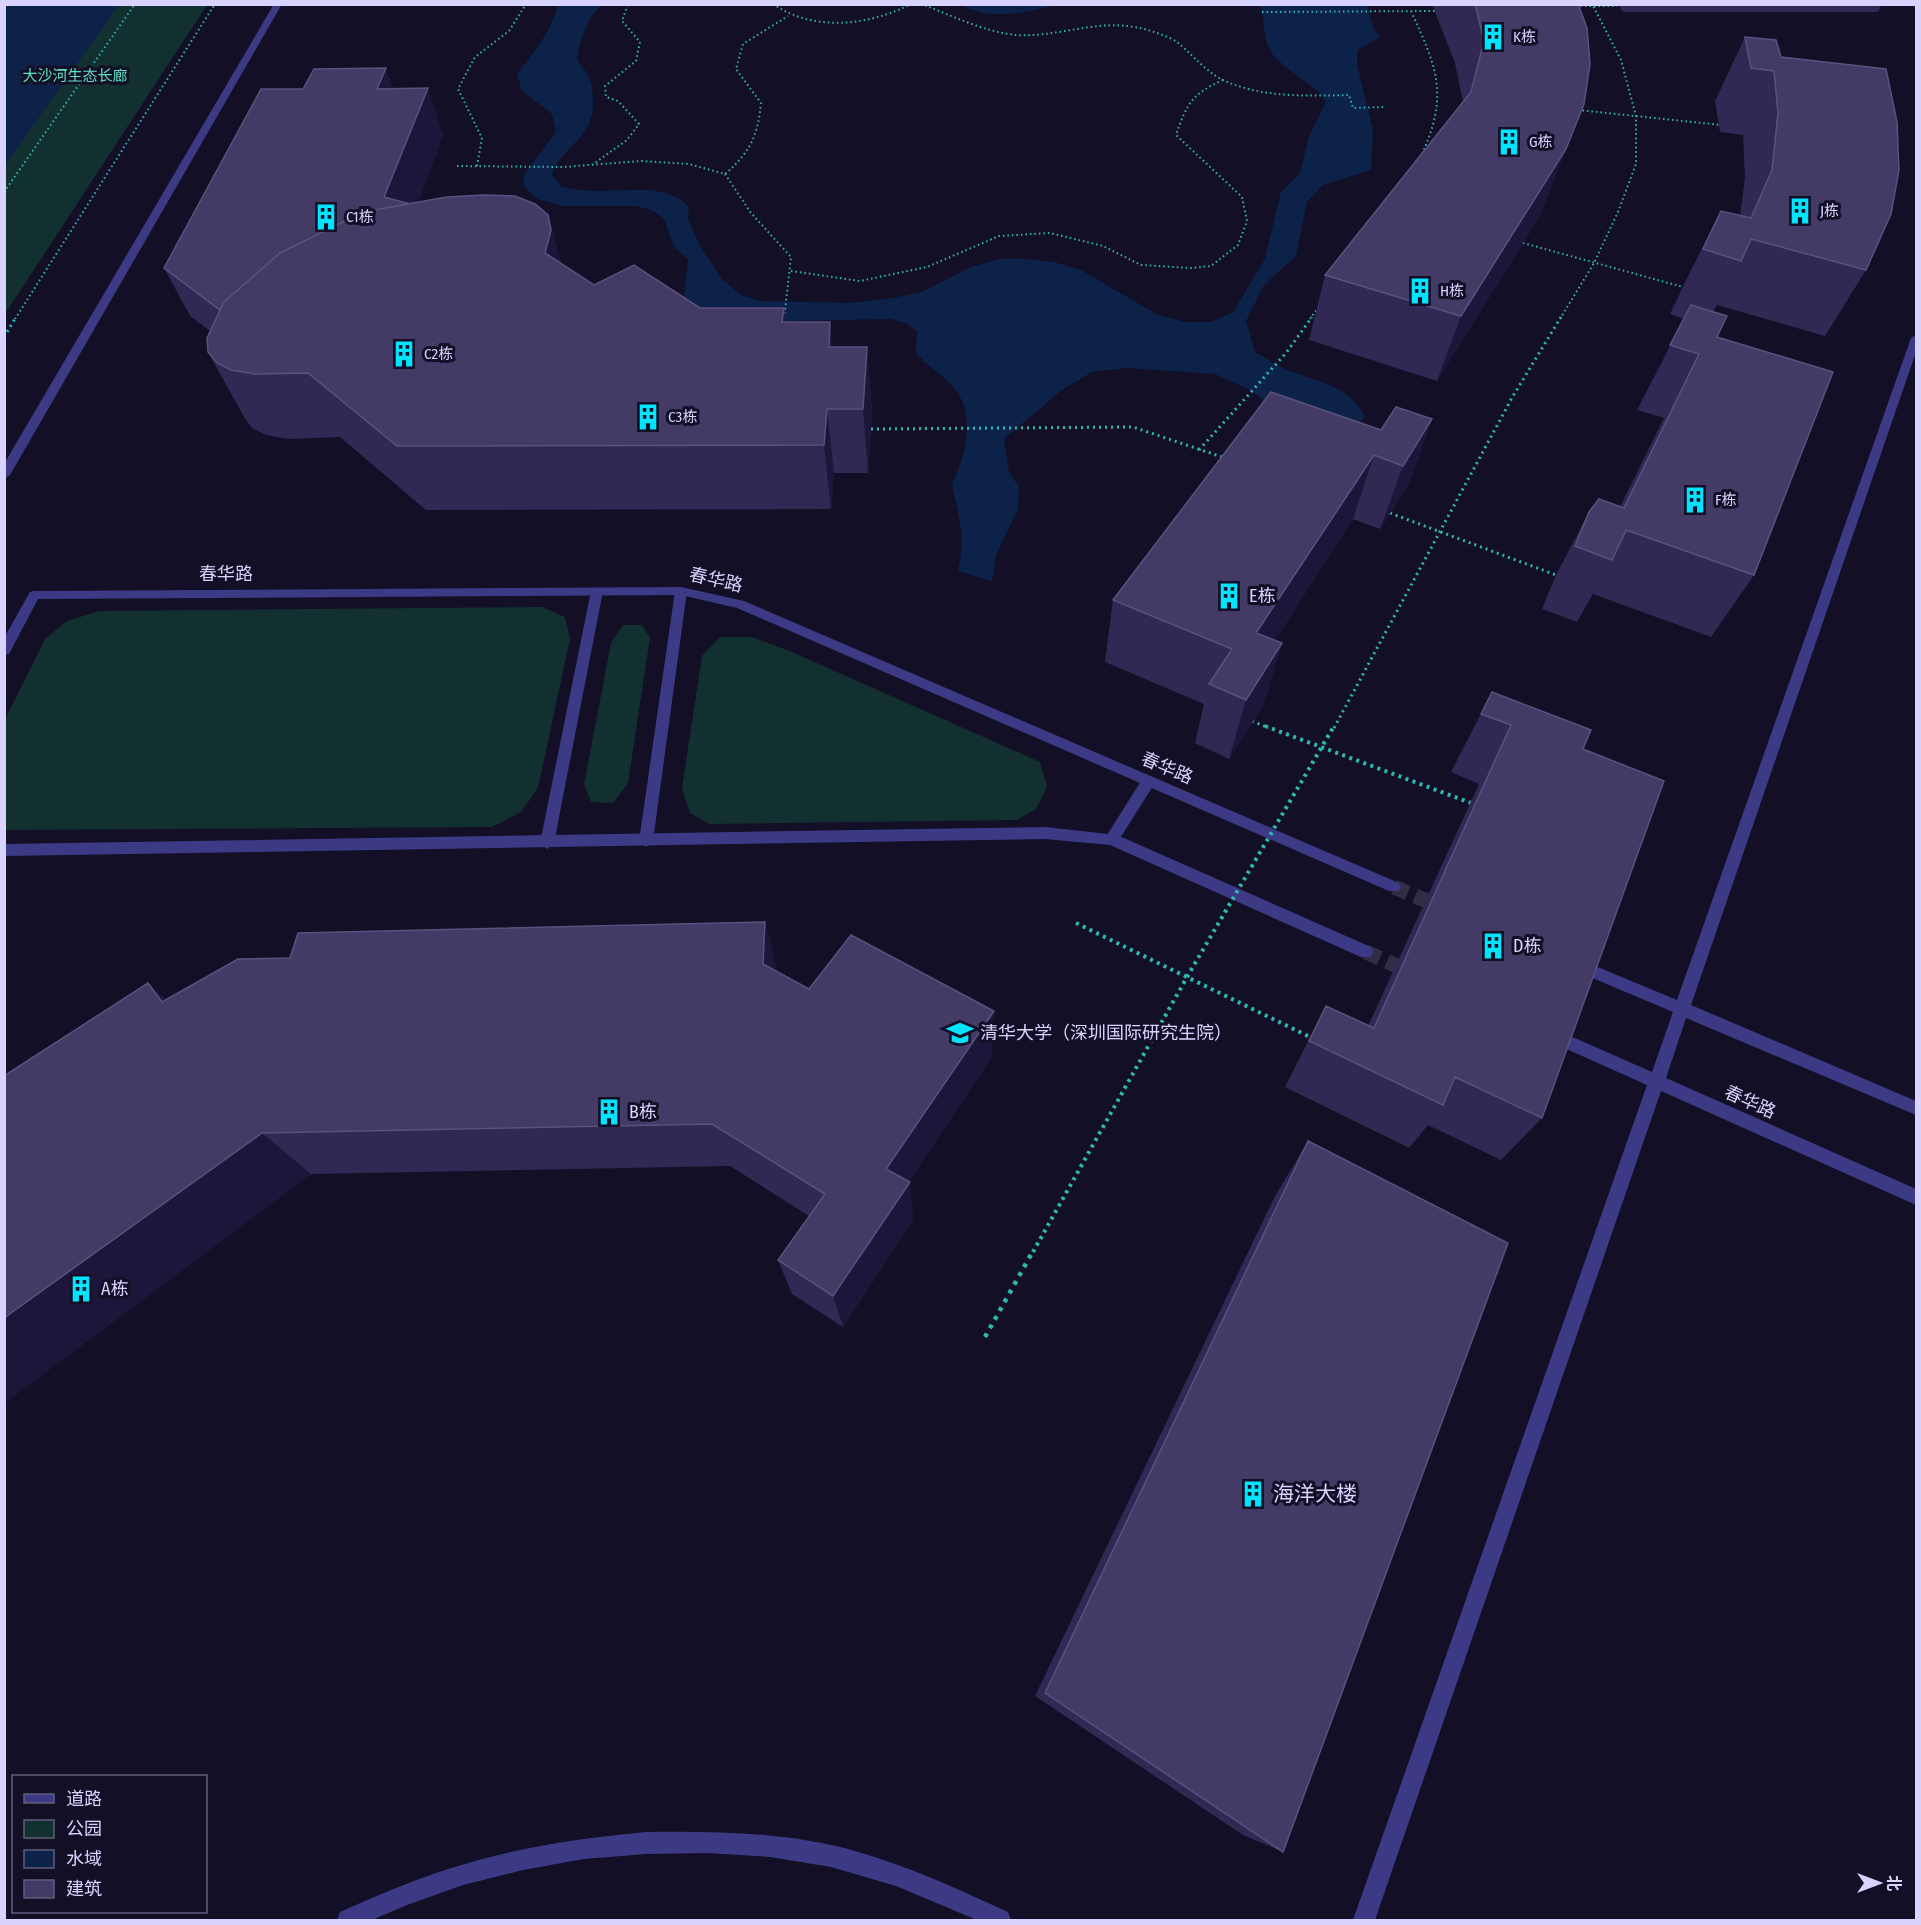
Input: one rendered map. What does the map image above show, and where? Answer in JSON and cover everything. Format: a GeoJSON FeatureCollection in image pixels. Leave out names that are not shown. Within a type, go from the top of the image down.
{"type":"FeatureCollection","features":[{"type":"Feature","properties":{"kind":"street"},"geometry":{"type":"LineString","coordinates":[[4,474],[278,4]]}},
{"type":"Feature","properties":{"kind":"street"},"geometry":{"type":"LineString","coordinates":[[1364,1920],[1917,338]]}},
{"type":"Feature","properties":{"kind":"street"},"geometry":{"type":"LineString","coordinates":[[547,843],[597,591]]}},
{"type":"Feature","properties":{"kind":"street"},"geometry":{"type":"LineString","coordinates":[[646,841],[681,591]]}},
{"type":"Feature","properties":{"kind":"street","name":"春华路"},"geometry":{"type":"LineString","coordinates":[[4,651],[34,595],[681,591],[740,604],[1148,782],[1394,886]]}},
{"type":"Feature","properties":{"kind":"street"},"geometry":{"type":"LineString","coordinates":[[1112,839],[1148,782]]}},
{"type":"Feature","properties":{"kind":"street"},"geometry":{"type":"LineString","coordinates":[[4,850],[547,843],[1045,833],[1112,839],[1366,952]]}},
{"type":"Feature","properties":{"kind":"street"},"geometry":{"type":"LineString","coordinates":[[1588,969],[1917,1108]]}},
{"type":"Feature","properties":{"kind":"street","name":"春华路"},"geometry":{"type":"LineString","coordinates":[[1568,1042],[1917,1197]]}},
{"type":"Feature","properties":{"kind":"street"},"geometry":{"type":"LineString","coordinates":[[348,1920],[375,1907],[471,1872],[557,1852],[645,1841],[744,1843],[833,1857],[932,1888],[1000,1920]]}},
{"type":"Feature","properties":{"kind":"path"},"geometry":{"type":"LineString","coordinates":[[4,192],[135,4]]}},
{"type":"Feature","properties":{"kind":"path"},"geometry":{"type":"LineString","coordinates":[[4,337],[215,4]]}},
{"type":"Feature","properties":{"kind":"path"},"geometry":{"type":"LineString","coordinates":[[477,166],[482,138],[458,89],[475,57],[510,31],[526,4]]}},
{"type":"Feature","properties":{"kind":"path"},"geometry":{"type":"LineString","coordinates":[[591,166],[627,140],[639,124],[618,101],[606,98],[605,86],[636,61],[640,42],[622,21],[628,4]]}},
{"type":"Feature","properties":{"kind":"path"},"geometry":{"type":"LineString","coordinates":[[772,4],[788,16],[825,23],[888,16],[911,4]]}},
{"type":"Feature","properties":{"kind":"path"},"geometry":{"type":"LineString","coordinates":[[921,4],[993,31],[1018,35],[1111,24],[1147,30],[1176,41],[1193,59],[1222,80],[1266,92],[1305,96],[1349,95],[1353,108],[1384,107]]}},
{"type":"Feature","properties":{"kind":"path"},"geometry":{"type":"LineString","coordinates":[[985,1337],[1187,977],[1323,747],[1513,396],[1594,263],[1618,212],[1636,164],[1636,116],[1621,60],[1592,5]]}},
{"type":"Feature","properties":{"kind":"path"},"geometry":{"type":"LineString","coordinates":[[1570,6],[1617,6]]}},
{"type":"Feature","properties":{"kind":"path"},"geometry":{"type":"LineString","coordinates":[[1411,11],[1432,57],[1440,94],[1433,134],[1422,155]]}},
{"type":"Feature","properties":{"kind":"path"},"geometry":{"type":"LineString","coordinates":[[1262,12],[1435,11]]}},
{"type":"Feature","properties":{"kind":"path"},"geometry":{"type":"LineString","coordinates":[[724,174],[750,153],[759,126],[761,104],[736,69],[743,44],[788,16]]}},
{"type":"Feature","properties":{"kind":"path"},"geometry":{"type":"LineString","coordinates":[[791,271],[860,281],[927,267],[999,236],[1050,233],[1103,246],[1141,265],[1191,268],[1211,266],[1238,245],[1247,221],[1242,197],[1176,135],[1185,109],[1196,91],[1222,80]]}},
{"type":"Feature","properties":{"kind":"path"},"geometry":{"type":"LineString","coordinates":[[1576,110],[1720,125]]}},
{"type":"Feature","properties":{"kind":"path"},"geometry":{"type":"LineString","coordinates":[[457,166],[563,167],[641,161],[689,164],[724,174],[751,213],[791,257],[784,320]]}},
{"type":"Feature","properties":{"kind":"path"},"geometry":{"type":"LineString","coordinates":[[1522,243],[1683,286]]}},
{"type":"Feature","properties":{"kind":"path"},"geometry":{"type":"LineString","coordinates":[[1199,450],[1286,353],[1319,307]]}},
{"type":"Feature","properties":{"kind":"path"},"geometry":{"type":"LineString","coordinates":[[871,429],[1133,427],[1229,459]]}},
{"type":"Feature","properties":{"kind":"path"},"geometry":{"type":"LineString","coordinates":[[1390,513],[1556,575]]}},
{"type":"Feature","properties":{"kind":"path"},"geometry":{"type":"LineString","coordinates":[[1252,721],[1471,803]]}},
{"type":"Feature","properties":{"kind":"path"},"geometry":{"type":"LineString","coordinates":[[1076,923],[1322,1043]]}},
{"type":"Feature","properties":{"kind":"green space","name":"大沙河生态长廊"},"geometry":{"type":"Polygon","coordinates":[[[5,5],[207,5],[5,314],[5,5]]]}},
{"type":"Feature","properties":{"kind":"green space"},"geometry":{"type":"Polygon","coordinates":[[[542,607],[565,617],[570,639],[538,788],[521,812],[492,827],[5,830],[5,719],[45,639],[67,621],[99,611],[542,607]]]}},
{"type":"Feature","properties":{"kind":"green space"},"geometry":{"type":"Polygon","coordinates":[[[623,625],[642,625],[650,638],[628,783],[613,803],[591,802],[584,784],[611,643],[623,625]]]}},
{"type":"Feature","properties":{"kind":"green space"},"geometry":{"type":"Polygon","coordinates":[[[720,637],[752,637],[792,652],[1040,762],[1047,787],[1036,809],[1017,820],[709,824],[690,813],[682,788],[702,656],[720,637]]]}},
{"type":"Feature","properties":{"kind":"water"},"geometry":{"type":"Polygon","coordinates":[[[4,5],[119,5],[5,165],[4,5]]]}},
{"type":"Feature","properties":{"kind":"water"},"geometry":{"type":"Polygon","coordinates":[[[558,5],[602,5],[596,10],[585,30],[577,60],[592,86],[593,111],[590,122],[557,163],[552,174],[562,187],[591,191],[657,191],[679,199],[689,207],[688,218],[699,244],[722,279],[741,295],[761,301],[849,303],[887,299],[922,292],[971,267],[1000,259],[1024,259],[1054,262],[1081,270],[1158,315],[1184,322],[1211,322],[1233,312],[1265,259],[1281,192],[1300,173],[1309,136],[1326,102],[1320,93],[1273,55],[1266,39],[1259,5],[1367,5],[1373,27],[1380,37],[1357,50],[1357,64],[1373,131],[1371,170],[1323,185],[1307,202],[1296,256],[1264,285],[1246,321],[1255,352],[1279,366],[1339,389],[1357,405],[1365,416],[1352,436],[1276,409],[1250,390],[1215,374],[1127,368],[1092,372],[1062,390],[1004,439],[1009,472],[1019,487],[1018,509],[996,555],[992,581],[958,571],[961,536],[952,484],[964,452],[966,417],[964,406],[955,389],[916,353],[917,331],[905,323],[891,319],[730,322],[683,305],[688,259],[674,247],[664,219],[654,211],[637,206],[563,206],[537,199],[524,186],[524,175],[556,132],[552,114],[522,91],[517,74],[546,33],[558,5]]]}},
{"type":"Feature","properties":{"kind":"water"},"geometry":{"type":"Polygon","coordinates":[[[961,5],[1056,5],[1020,13],[996,14],[984,13],[961,5]]]}},
{"type":"Feature","properties":{"kind":"building"},"geometry":{"type":"Polygon","coordinates":[[[1475,4],[1578,4],[1587,28],[1590,64],[1584,104],[1566,149],[1461,316],[1325,275],[1471,92],[1484,41],[1475,4]]]}},
{"type":"Feature","properties":{"kind":"building"},"geometry":{"type":"Polygon","coordinates":[[[1745,37],[1776,40],[1781,57],[1886,69],[1897,122],[1899,170],[1891,214],[1866,270],[1751,239],[1741,261],[1703,249],[1721,211],[1751,218],[1772,170],[1778,113],[1774,71],[1751,68],[1745,37]]]}},
{"type":"Feature","properties":{"kind":"building"},"geometry":{"type":"Polygon","coordinates":[[[386,68],[377,89],[428,88],[384,197],[410,204],[379,209],[343,222],[280,253],[224,302],[220,310],[164,268],[261,89],[303,89],[314,69],[386,68]]]}},
{"type":"Feature","properties":{"kind":"building"},"geometry":{"type":"Polygon","coordinates":[[[515,196],[535,204],[548,215],[551,230],[545,253],[594,285],[634,265],[700,308],[784,308],[782,322],[830,322],[829,347],[867,347],[863,409],[827,409],[824,445],[397,446],[308,373],[255,374],[231,370],[217,363],[208,352],[207,338],[224,302],[280,253],[343,222],[379,209],[447,197],[515,196]]]}},
{"type":"Feature","properties":{"kind":"building"},"geometry":{"type":"Polygon","coordinates":[[[1691,305],[1727,316],[1717,337],[1833,372],[1754,575],[1626,530],[1612,560],[1575,546],[1589,512],[1599,499],[1624,508],[1699,354],[1670,345],[1691,305]]]}},
{"type":"Feature","properties":{"kind":"building"},"geometry":{"type":"Polygon","coordinates":[[[1271,392],[1381,430],[1396,407],[1432,419],[1403,466],[1374,455],[1256,633],[1282,643],[1246,700],[1209,684],[1232,649],[1113,600],[1271,392]]]}},
{"type":"Feature","properties":{"kind":"building","name":"D栋"},"geometry":{"type":"Polygon","coordinates":[[[1492,692],[1591,730],[1583,749],[1664,781],[1542,1118],[1455,1077],[1443,1105],[1309,1041],[1326,1006],[1374,1028],[1511,725],[1481,714],[1492,692]]]}},
{"type":"Feature","properties":{"kind":"building"},"geometry":{"type":"Polygon","coordinates":[[[765,922],[763,964],[809,989],[851,935],[994,1011],[886,1169],[910,1182],[833,1296],[778,1260],[825,1194],[712,1124],[262,1133],[4,1318],[4,1076],[148,983],[162,1002],[238,959],[290,958],[298,933],[765,922]]]}},
{"type":"Feature","properties":{"kind":"building","name":"海洋大楼"},"geometry":{"type":"Polygon","coordinates":[[[1308,1141],[1508,1243],[1283,1852],[1045,1693],[1308,1141]]]}},
{"type":"Feature","properties":{"kind":"tunnel"},"geometry":{"type":"LineString","coordinates":[[1394,887],[1444,908]]}},
{"type":"Feature","properties":{"kind":"tunnel"},"geometry":{"type":"LineString","coordinates":[[1366,952],[1415,974]]}},
{"type":"Feature","properties":{"kind":"place","name":"K栋"},"geometry":{"type":"Point","coordinates":[1493,37]}},
{"type":"Feature","properties":{"kind":"place","name":"G栋"},"geometry":{"type":"Point","coordinates":[1509,142]}},
{"type":"Feature","properties":{"kind":"place","name":"J栋"},"geometry":{"type":"Point","coordinates":[1800,211]}},
{"type":"Feature","properties":{"kind":"place","name":"C1栋"},"geometry":{"type":"Point","coordinates":[326,217]}},
{"type":"Feature","properties":{"kind":"place","name":"H栋"},"geometry":{"type":"Point","coordinates":[1420,291]}},
{"type":"Feature","properties":{"kind":"place","name":"C2栋"},"geometry":{"type":"Point","coordinates":[404,354]}},
{"type":"Feature","properties":{"kind":"place","name":"C3栋"},"geometry":{"type":"Point","coordinates":[648,417]}},
{"type":"Feature","properties":{"kind":"place","name":"F栋"},"geometry":{"type":"Point","coordinates":[1695,500]}},
{"type":"Feature","properties":{"kind":"place","name":"E栋"},"geometry":{"type":"Point","coordinates":[1229,596]}},
{"type":"Feature","properties":{"kind":"place","name":"D栋"},"geometry":{"type":"Point","coordinates":[1493,946]}},
{"type":"Feature","properties":{"kind":"place","name":"清华大学（深圳国际研究生院）"},"geometry":{"type":"Point","coordinates":[960,1033]}},
{"type":"Feature","properties":{"kind":"place","name":"B栋"},"geometry":{"type":"Point","coordinates":[609,1112]}},
{"type":"Feature","properties":{"kind":"place","name":"A栋"},"geometry":{"type":"Point","coordinates":[81,1289]}},
{"type":"Feature","properties":{"kind":"place","name":"海洋大楼"},"geometry":{"type":"Point","coordinates":[1253,1494]}}]}
